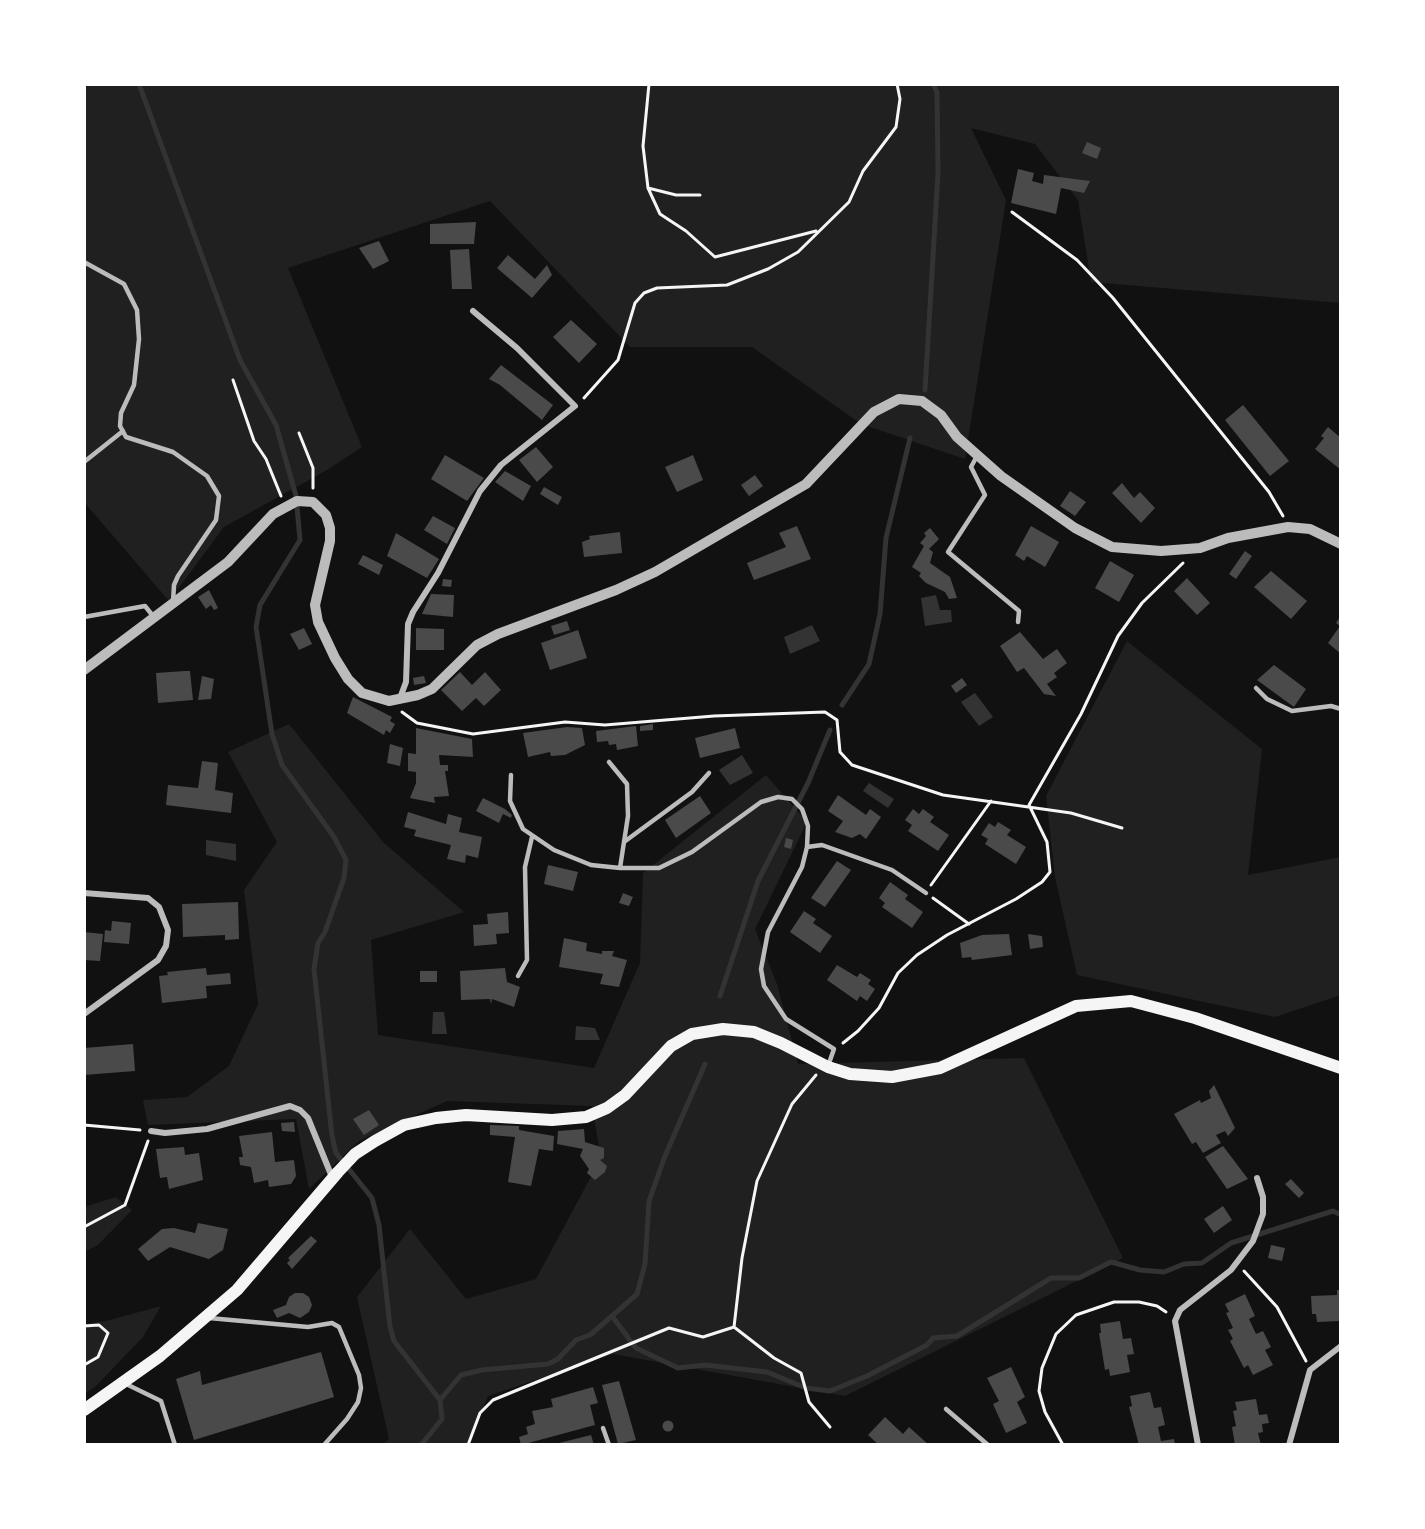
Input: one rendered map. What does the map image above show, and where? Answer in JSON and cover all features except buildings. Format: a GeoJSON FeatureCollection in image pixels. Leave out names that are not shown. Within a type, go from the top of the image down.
{"type":"FeatureCollection","features":[{"type":"Feature","properties":{"kind":"main road"},"geometry":{"type":"LineString","coordinates":[[84,1410],[124,1383],[237,1290],[355,1154],[395,1130],[419,1120],[466,1115],[552,1120],[586,1117],[607,1108],[625,1095],[671,1046],[692,1034],[723,1029],[754,1032],[782,1043],[823,1068],[873,1077],[927,1071],[968,1056],[1076,1006],[1122,1001],[1160,1007],[1341,1068]]}},
{"type":"Feature","properties":{"kind":"street"},"geometry":{"type":"LineString","coordinates":[[399,699],[406,682],[408,624],[412,612],[438,573],[480,491],[501,465],[575,406],[517,348],[473,311]]}},
{"type":"Feature","properties":{"kind":"street"},"geometry":{"type":"LineString","coordinates":[[84,670],[154,620],[228,562],[273,514],[297,501],[313,502],[326,515],[330,528],[330,541],[315,605],[318,622],[348,679],[362,693],[377,699],[399,699],[432,689],[467,654],[488,640],[616,590],[655,572],[786,497],[806,484],[874,412],[899,399],[922,401],[941,415],[957,437],[977,456],[1035,502],[1075,528],[1112,547],[1161,551],[1200,548],[1228,538],[1288,526],[1310,529],[1341,544]]}},
{"type":"Feature","properties":{"kind":"street"},"geometry":{"type":"LineString","coordinates":[[84,893],[148,898],[159,907],[168,930],[166,946],[158,960],[84,1014]]}},
{"type":"Feature","properties":{"kind":"street"},"geometry":{"type":"LineString","coordinates":[[151,1131],[165,1133],[207,1129],[290,1106],[300,1110],[308,1118],[335,1175]]}},
{"type":"Feature","properties":{"kind":"street"},"geometry":{"type":"LineString","coordinates":[[1198,1445],[1175,1321],[1180,1310],[1236,1264],[1253,1241],[1263,1214],[1263,1197],[1257,1178]]}},
{"type":"Feature","properties":{"kind":"street"},"geometry":{"type":"LineString","coordinates":[[1289,1445],[1310,1370],[1341,1346]]}},
{"type":"Feature","properties":{"kind":"lane"},"geometry":{"type":"LineString","coordinates":[[84,262],[124,284],[137,310],[140,339],[134,385],[121,413],[120,426],[126,437],[173,452],[207,476],[219,496],[216,520],[174,585],[173,605]]}},
{"type":"Feature","properties":{"kind":"lane"},"geometry":{"type":"LineString","coordinates":[[84,462],[123,431]]}},
{"type":"Feature","properties":{"kind":"lane"},"geometry":{"type":"LineString","coordinates":[[977,456],[971,467],[985,495],[948,552],[1019,611],[1018,622]]}},
{"type":"Feature","properties":{"kind":"lane"},"geometry":{"type":"LineString","coordinates":[[84,617],[145,606],[154,620]]}},
{"type":"Feature","properties":{"kind":"lane"},"geometry":{"type":"LineString","coordinates":[[1256,688],[1267,699],[1292,711],[1331,706],[1341,709]]}},
{"type":"Feature","properties":{"kind":"lane"},"geometry":{"type":"LineString","coordinates":[[609,762],[627,784],[628,816],[620,868]]}},
{"type":"Feature","properties":{"kind":"lane"},"geometry":{"type":"LineString","coordinates":[[624,842],[692,792],[709,774]]}},
{"type":"Feature","properties":{"kind":"lane"},"geometry":{"type":"LineString","coordinates":[[511,775],[510,801],[523,829],[532,837],[554,850],[591,865],[620,868],[658,868],[692,852],[761,802],[778,797],[792,799],[802,809],[808,826],[807,847],[802,867],[768,932],[761,969],[764,986],[786,1019],[834,1049],[823,1068]]}},
{"type":"Feature","properties":{"kind":"lane"},"geometry":{"type":"LineString","coordinates":[[518,976],[527,960],[525,867],[532,837]]}},
{"type":"Feature","properties":{"kind":"lane"},"geometry":{"type":"LineString","coordinates":[[807,847],[822,845],[892,870],[926,893]]}},
{"type":"Feature","properties":{"kind":"lane"},"geometry":{"type":"LineString","coordinates":[[207,1317],[308,1327],[332,1323],[339,1327],[359,1375],[361,1388],[358,1402],[348,1419],[324,1445]]}},
{"type":"Feature","properties":{"kind":"lane"},"geometry":{"type":"LineString","coordinates":[[124,1383],[161,1401],[175,1445]]}},
{"type":"Feature","properties":{"kind":"lane"},"geometry":{"type":"LineString","coordinates":[[946,1409],[988,1445]]}},
{"type":"Feature","properties":{"kind":"lane"},"geometry":{"type":"LineString","coordinates":[[603,1428],[609,1445]]}},
{"type":"Feature","properties":{"kind":"path"},"geometry":{"type":"LineString","coordinates":[[649,84],[643,146],[648,188],[660,214],[686,231],[715,257],[818,231]]}},
{"type":"Feature","properties":{"kind":"path"},"geometry":{"type":"LineString","coordinates":[[575,406],[604,379],[618,360],[635,303],[644,293],[657,288],[727,285],[768,269],[798,252],[849,202],[863,171],[896,127],[900,99],[897,84]]}},
{"type":"Feature","properties":{"kind":"path"},"geometry":{"type":"LineString","coordinates":[[648,188],[676,195],[700,195]]}},
{"type":"Feature","properties":{"kind":"path"},"geometry":{"type":"LineString","coordinates":[[1012,213],[1077,260],[1113,298],[1269,492],[1288,526]]}},
{"type":"Feature","properties":{"kind":"path"},"geometry":{"type":"LineString","coordinates":[[233,380],[254,441],[266,459],[284,506]]}},
{"type":"Feature","properties":{"kind":"path"},"geometry":{"type":"LineString","coordinates":[[299,433],[312,468],[313,502]]}},
{"type":"Feature","properties":{"kind":"path"},"geometry":{"type":"LineString","coordinates":[[1029,805],[1081,714],[1118,636],[1142,603],[1200,548]]}},
{"type":"Feature","properties":{"kind":"path"},"geometry":{"type":"LineString","coordinates":[[399,699],[400,709],[417,723],[473,734],[565,722],[605,725],[714,716],[825,712],[837,720],[840,752],[852,765],[943,795],[1029,805],[1071,813],[1122,828]]}},
{"type":"Feature","properties":{"kind":"path"},"geometry":{"type":"LineString","coordinates":[[969,924],[926,893],[991,801]]}},
{"type":"Feature","properties":{"kind":"path"},"geometry":{"type":"LineString","coordinates":[[834,1049],[858,1031],[879,1008],[898,974],[917,955],[1029,891],[1050,872],[1047,842],[1029,805]]}},
{"type":"Feature","properties":{"kind":"path"},"geometry":{"type":"LineString","coordinates":[[734,1327],[742,1258],[757,1181],[792,1104],[823,1068]]}},
{"type":"Feature","properties":{"kind":"path"},"geometry":{"type":"LineString","coordinates":[[84,1125],[151,1131],[125,1205],[84,1227]]}},
{"type":"Feature","properties":{"kind":"path"},"geometry":{"type":"LineString","coordinates":[[1236,1264],[1269,1296],[1310,1370]]}},
{"type":"Feature","properties":{"kind":"path"},"geometry":{"type":"LineString","coordinates":[[1063,1445],[1045,1412],[1039,1391],[1042,1368],[1056,1334],[1076,1316],[1114,1302],[1139,1302],[1157,1306],[1172,1316],[1175,1321]]}},
{"type":"Feature","properties":{"kind":"path"},"geometry":{"type":"LineString","coordinates":[[84,1326],[99,1325],[108,1334],[98,1357],[84,1365]]}},
{"type":"Feature","properties":{"kind":"path"},"geometry":{"type":"LineString","coordinates":[[468,1445],[480,1413],[493,1400],[631,1346],[669,1328],[703,1337],[734,1327]]}},
{"type":"Feature","properties":{"kind":"path"},"geometry":{"type":"LineString","coordinates":[[734,1327],[774,1358],[801,1373],[809,1402],[830,1427]]}},
{"type":"Feature","properties":{"kind":"shaded area"},"geometry":{"type":"Polygon","coordinates":[[[84,84],[1341,84],[1341,303],[1091,282],[1078,200],[1035,144],[971,128],[1006,200],[965,459],[861,424],[752,347],[630,347],[490,201],[288,268],[362,447],[327,470],[224,527],[169,601],[84,502],[84,84]]]}},
{"type":"Feature","properties":{"kind":"shaded area"},"geometry":{"type":"Polygon","coordinates":[[[936,595],[940,610],[951,610],[952,622],[925,626],[921,598],[936,595]]]}},
{"type":"Feature","properties":{"kind":"shaded area"},"geometry":{"type":"Polygon","coordinates":[[[812,625],[820,641],[790,654],[784,637],[812,625]]]}},
{"type":"Feature","properties":{"kind":"shaded area"},"geometry":{"type":"Polygon","coordinates":[[[1127,641],[1262,749],[1248,875],[1341,857],[1341,995],[1275,1017],[1077,975],[1055,877],[1046,796],[1127,641]]]}},
{"type":"Feature","properties":{"kind":"shaded area"},"geometry":{"type":"Polygon","coordinates":[[[975,693],[993,717],[979,726],[961,702],[975,693]]]}},
{"type":"Feature","properties":{"kind":"shaded area"},"geometry":{"type":"Polygon","coordinates":[[[289,724],[383,842],[464,912],[371,940],[378,1035],[594,1068],[640,963],[643,873],[766,775],[807,822],[755,929],[777,984],[798,1064],[1024,1058],[1123,1258],[845,1396],[613,1354],[488,1396],[469,1445],[382,1445],[389,1439],[357,1297],[410,1229],[466,1299],[536,1279],[601,1158],[592,1106],[447,1101],[359,1141],[309,1189],[296,1119],[148,1125],[143,1100],[187,1097],[229,1066],[258,1004],[244,890],[277,842],[228,752],[289,724]]]}},
{"type":"Feature","properties":{"kind":"shaded area"},"geometry":{"type":"Polygon","coordinates":[[[742,755],[753,773],[730,785],[719,770],[742,755]]]}},
{"type":"Feature","properties":{"kind":"shaded area"},"geometry":{"type":"Polygon","coordinates":[[[869,783],[894,799],[888,808],[863,791],[869,783]]]}},
{"type":"Feature","properties":{"kind":"shaded area"},"geometry":{"type":"Polygon","coordinates":[[[206,840],[236,844],[236,861],[206,855],[206,840]]]}},
{"type":"Feature","properties":{"kind":"shaded area"},"geometry":{"type":"Polygon","coordinates":[[[433,1012],[444,1012],[447,1034],[432,1034],[433,1012]]]}},
{"type":"Feature","properties":{"kind":"shaded area"},"geometry":{"type":"Polygon","coordinates":[[[576,1026],[595,1028],[600,1040],[575,1040],[576,1026]]]}},
{"type":"Feature","properties":{"kind":"shaded area"},"geometry":{"type":"Polygon","coordinates":[[[116,1197],[132,1210],[98,1245],[84,1252],[84,1207],[116,1197]]]}},
{"type":"Feature","properties":{"kind":"shaded area"},"geometry":{"type":"Polygon","coordinates":[[[161,1306],[143,1337],[95,1387],[84,1394],[84,1324],[106,1321],[161,1306]]]}},
{"type":"Feature","properties":{"kind":"waterway"},"geometry":{"type":"LineString","coordinates":[[139,84],[240,360],[276,425],[296,496],[300,540],[260,605],[256,627],[272,734],[282,765],[334,837],[346,860],[344,878],[325,932],[318,943],[314,969],[332,1136],[336,1153],[372,1198],[379,1225],[390,1327],[394,1341],[440,1400]]}},
{"type":"Feature","properties":{"kind":"waterway"},"geometry":{"type":"LineString","coordinates":[[925,390],[938,173],[937,92],[933,84]]}},
{"type":"Feature","properties":{"kind":"waterway"},"geometry":{"type":"LineString","coordinates":[[842,705],[869,664],[880,614],[886,538],[910,438]]}},
{"type":"Feature","properties":{"kind":"waterway"},"geometry":{"type":"LineString","coordinates":[[720,996],[758,881],[808,783],[830,730]]}},
{"type":"Feature","properties":{"kind":"waterway"},"geometry":{"type":"LineString","coordinates":[[612,1316],[637,1294],[645,1264],[649,1201],[665,1156],[705,1064]]}},
{"type":"Feature","properties":{"kind":"waterway"},"geometry":{"type":"LineString","coordinates":[[628,1338],[636,1348],[678,1368],[705,1365],[767,1372],[806,1388],[830,1391],[867,1376],[927,1345],[933,1338],[957,1336],[1051,1278],[1079,1278],[1111,1262],[1140,1270],[1164,1272],[1184,1264],[1202,1263],[1231,1243],[1333,1211],[1341,1215]]}},
{"type":"Feature","properties":{"kind":"waterway"},"geometry":{"type":"LineString","coordinates":[[421,1445],[442,1419],[440,1400],[461,1375],[482,1370],[548,1364],[558,1359],[576,1340],[590,1335],[612,1316],[627,1336]]}}]}
